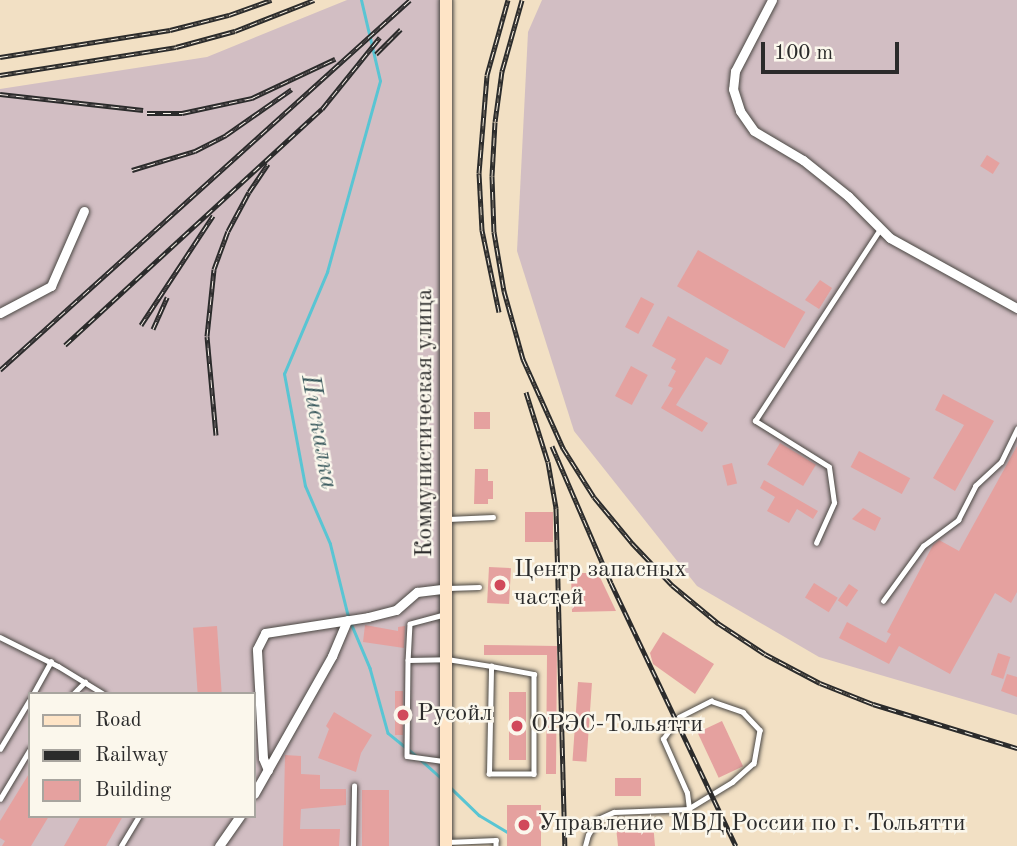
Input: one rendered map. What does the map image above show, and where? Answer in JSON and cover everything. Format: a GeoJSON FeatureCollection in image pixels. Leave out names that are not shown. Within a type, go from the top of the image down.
{"type":"FeatureCollection","features":[{"type":"Feature","properties":{"kind":"main road","name":"Коммунистическая улица"},"geometry":{"type":"LineString","coordinates":[[446,0],[446,844]]}},
{"type":"Feature","properties":{"kind":"street"},"geometry":{"type":"LineString","coordinates":[[772,0],[735,71],[733,89],[740,111],[754,131],[803,160],[848,196],[890,238],[1017,307]]}},
{"type":"Feature","properties":{"kind":"street"},"geometry":{"type":"LineString","coordinates":[[0,313],[51,286],[84,211]]}},
{"type":"Feature","properties":{"kind":"street"},"geometry":{"type":"LineString","coordinates":[[268,770],[263,758],[257,649],[265,633],[397,610],[417,592],[448,588]]}},
{"type":"Feature","properties":{"kind":"street"},"geometry":{"type":"LineString","coordinates":[[256,791],[332,656],[347,620]]}},
{"type":"Feature","properties":{"kind":"street"},"geometry":{"type":"LineString","coordinates":[[219,846],[239,818]]}},
{"type":"Feature","properties":{"kind":"lane"},"geometry":{"type":"LineString","coordinates":[[816,543],[834,503],[829,467],[755,421],[880,229]]}},
{"type":"Feature","properties":{"kind":"lane"},"geometry":{"type":"LineString","coordinates":[[883,601],[923,546],[958,520],[975,486],[1002,462],[1017,429]]}},
{"type":"Feature","properties":{"kind":"lane"},"geometry":{"type":"LineString","coordinates":[[447,519],[493,517]]}},
{"type":"Feature","properties":{"kind":"lane"},"geometry":{"type":"LineString","coordinates":[[448,588],[479,587]]}},
{"type":"Feature","properties":{"kind":"lane"},"geometry":{"type":"LineString","coordinates":[[447,761],[408,756],[408,660],[410,624],[448,614]]}},
{"type":"Feature","properties":{"kind":"lane"},"geometry":{"type":"LineString","coordinates":[[0,637],[51,662],[101,692]]}},
{"type":"Feature","properties":{"kind":"lane"},"geometry":{"type":"LineString","coordinates":[[408,660],[447,659],[491,666],[534,674],[534,774],[489,774],[491,666]]}},
{"type":"Feature","properties":{"kind":"lane"},"geometry":{"type":"LineString","coordinates":[[34,692],[51,662]]}},
{"type":"Feature","properties":{"kind":"lane"},"geometry":{"type":"LineString","coordinates":[[75,692],[85,682]]}},
{"type":"Feature","properties":{"kind":"lane"},"geometry":{"type":"LineString","coordinates":[[0,749],[28,701]]}},
{"type":"Feature","properties":{"kind":"lane"},"geometry":{"type":"LineString","coordinates":[[586,846],[587,835],[598,819],[614,812],[689,808],[733,782],[754,763],[760,730],[743,712],[710,701],[679,717],[663,739],[687,793],[689,808]]}},
{"type":"Feature","properties":{"kind":"lane"},"geometry":{"type":"LineString","coordinates":[[0,799],[28,752]]}},
{"type":"Feature","properties":{"kind":"lane"},"geometry":{"type":"LineString","coordinates":[[352,846],[354,786]]}},
{"type":"Feature","properties":{"kind":"lane"},"geometry":{"type":"LineString","coordinates":[[121,846],[138,818]]}},
{"type":"Feature","properties":{"kind":"lane"},"geometry":{"type":"LineString","coordinates":[[446,844],[496,841],[496,846]]}},
{"type":"Feature","properties":{"kind":"shaded area"},"geometry":{"type":"Polygon","coordinates":[[[347,0],[445,0],[443,846],[0,846],[0,89],[207,57],[347,0]]]}},
{"type":"Feature","properties":{"kind":"shaded area"},"geometry":{"type":"Polygon","coordinates":[[[542,0],[1017,0],[1017,715],[819,657],[697,586],[574,431],[517,251],[528,32],[542,0]]]}},
{"type":"Feature","properties":{"kind":"building"},"geometry":{"type":"Polygon","coordinates":[[[987,155],[1000,163],[993,174],[980,166],[987,155]]]}},
{"type":"Feature","properties":{"kind":"building"},"geometry":{"type":"Polygon","coordinates":[[[698,250],[805,312],[784,348],[677,286],[698,250]]]}},
{"type":"Feature","properties":{"kind":"building"},"geometry":{"type":"Polygon","coordinates":[[[820,280],[832,288],[819,309],[805,300],[820,280]]]}},
{"type":"Feature","properties":{"kind":"building"},"geometry":{"type":"Polygon","coordinates":[[[641,297],[654,304],[638,334],[625,327],[641,297]]]}},
{"type":"Feature","properties":{"kind":"building"},"geometry":{"type":"Polygon","coordinates":[[[668,316],[729,350],[721,365],[706,357],[676,405],[708,423],[702,432],[661,408],[673,388],[668,386],[676,371],[671,368],[676,359],[652,346],[668,316]]]}},
{"type":"Feature","properties":{"kind":"building"},"geometry":{"type":"Polygon","coordinates":[[[631,366],[648,375],[632,405],[615,396],[631,366]]]}},
{"type":"Feature","properties":{"kind":"building"},"geometry":{"type":"Polygon","coordinates":[[[943,394],[994,421],[955,491],[933,478],[964,425],[935,410],[943,394]]]}},
{"type":"Feature","properties":{"kind":"building"},"geometry":{"type":"Polygon","coordinates":[[[474,412],[490,412],[490,429],[474,429],[474,412]]]}},
{"type":"Feature","properties":{"kind":"building"},"geometry":{"type":"Polygon","coordinates":[[[780,443],[816,465],[803,486],[767,464],[780,443]]]}},
{"type":"Feature","properties":{"kind":"building"},"geometry":{"type":"Polygon","coordinates":[[[1017,446],[1017,592],[1011,603],[995,593],[950,674],[899,646],[889,664],[839,638],[847,622],[886,643],[891,634],[887,632],[933,545],[939,540],[959,551],[1017,446]]]}},
{"type":"Feature","properties":{"kind":"building"},"geometry":{"type":"Polygon","coordinates":[[[859,451],[910,478],[902,494],[851,467],[859,451]]]}},
{"type":"Feature","properties":{"kind":"building"},"geometry":{"type":"Polygon","coordinates":[[[732,463],[737,483],[727,486],[722,465],[732,463]]]}},
{"type":"Feature","properties":{"kind":"building"},"geometry":{"type":"Polygon","coordinates":[[[475,469],[488,469],[488,481],[493,481],[493,499],[488,499],[488,504],[474,504],[475,469]]]}},
{"type":"Feature","properties":{"kind":"building"},"geometry":{"type":"Polygon","coordinates":[[[764,480],[818,511],[813,519],[797,509],[789,523],[767,511],[775,497],[760,488],[764,480]]]}},
{"type":"Feature","properties":{"kind":"building"},"geometry":{"type":"Polygon","coordinates":[[[863,508],[881,518],[875,531],[852,519],[863,508]]]}},
{"type":"Feature","properties":{"kind":"building"},"geometry":{"type":"Polygon","coordinates":[[[525,512],[553,512],[553,542],[525,542],[525,512]]]}},
{"type":"Feature","properties":{"kind":"building","name":"Центр запасных частей"},"geometry":{"type":"Polygon","coordinates":[[[489,567],[511,568],[509,604],[487,603],[489,567]]]}},
{"type":"Feature","properties":{"kind":"building"},"geometry":{"type":"Polygon","coordinates":[[[571,573],[598,573],[616,611],[572,612],[571,573]]]}},
{"type":"Feature","properties":{"kind":"building"},"geometry":{"type":"Polygon","coordinates":[[[814,583],[838,598],[829,612],[805,597],[814,583]]]}},
{"type":"Feature","properties":{"kind":"building"},"geometry":{"type":"Polygon","coordinates":[[[849,584],[858,590],[847,607],[838,601],[849,584]]]}},
{"type":"Feature","properties":{"kind":"building"},"geometry":{"type":"Polygon","coordinates":[[[365,625],[398,631],[398,627],[405,626],[404,648],[363,642],[365,625]]]}},
{"type":"Feature","properties":{"kind":"building"},"geometry":{"type":"Polygon","coordinates":[[[217,626],[222,692],[198,692],[193,628],[217,626]]]}},
{"type":"Feature","properties":{"kind":"building"},"geometry":{"type":"Polygon","coordinates":[[[663,632],[714,664],[695,694],[653,664],[650,653],[663,632]]]}},
{"type":"Feature","properties":{"kind":"building"},"geometry":{"type":"Polygon","coordinates":[[[484,645],[557,646],[556,774],[546,774],[547,655],[484,655],[484,645]]]}},
{"type":"Feature","properties":{"kind":"building"},"geometry":{"type":"Polygon","coordinates":[[[998,653],[1010,657],[1003,679],[991,675],[998,653]]]}},
{"type":"Feature","properties":{"kind":"building"},"geometry":{"type":"Polygon","coordinates":[[[1007,674],[1017,677],[1017,697],[1001,691],[1007,674]]]}},
{"type":"Feature","properties":{"kind":"building"},"geometry":{"type":"Polygon","coordinates":[[[578,682],[592,683],[586,762],[572,761],[578,682]]]}},
{"type":"Feature","properties":{"kind":"building"},"geometry":{"type":"Polygon","coordinates":[[[395,691],[403,691],[403,735],[395,735],[395,691]]]}},
{"type":"Feature","properties":{"kind":"building","name":"ОРЭС-Тольятти"},"geometry":{"type":"Polygon","coordinates":[[[509,692],[526,692],[526,760],[509,760],[509,692]]]}},
{"type":"Feature","properties":{"kind":"building"},"geometry":{"type":"Polygon","coordinates":[[[334,712],[372,735],[361,753],[356,772],[318,758],[329,729],[326,726],[334,712]]]}},
{"type":"Feature","properties":{"kind":"building"},"geometry":{"type":"Polygon","coordinates":[[[722,721],[743,766],[719,778],[698,732],[722,721]]]}},
{"type":"Feature","properties":{"kind":"building"},"geometry":{"type":"Polygon","coordinates":[[[285,755],[301,756],[301,774],[320,775],[320,789],[346,789],[346,805],[301,809],[300,829],[340,829],[339,846],[283,846],[285,755]]]}},
{"type":"Feature","properties":{"kind":"building"},"geometry":{"type":"Polygon","coordinates":[[[28,775],[28,818],[48,818],[31,846],[2,846],[5,841],[0,838],[0,821],[28,775]]]}},
{"type":"Feature","properties":{"kind":"building"},"geometry":{"type":"Polygon","coordinates":[[[615,778],[641,778],[641,796],[615,796],[615,778]]]}},
{"type":"Feature","properties":{"kind":"building"},"geometry":{"type":"Polygon","coordinates":[[[362,790],[389,790],[389,846],[362,846],[362,790]]]}},
{"type":"Feature","properties":{"kind":"building","name":"Управление МВД России по г. Тольятти"},"geometry":{"type":"Polygon","coordinates":[[[507,805],[541,805],[541,846],[507,846],[507,805]]]}},
{"type":"Feature","properties":{"kind":"building"},"geometry":{"type":"Polygon","coordinates":[[[80,818],[122,818],[106,846],[64,846],[80,818]]]}},
{"type":"Feature","properties":{"kind":"building"},"geometry":{"type":"Polygon","coordinates":[[[653,823],[655,846],[618,846],[616,827],[653,823]]]}},
{"type":"Feature","properties":{"kind":"waterway","name":"Пискалка"},"geometry":{"type":"LineString","coordinates":[[348,617],[330,544],[305,486],[284,374],[327,272],[380,81],[361,0]]}},
{"type":"Feature","properties":{"kind":"waterway","name":"Пискалка"},"geometry":{"type":"LineString","coordinates":[[351,623],[370,668],[388,733],[415,755]]}},
{"type":"Feature","properties":{"kind":"waterway","name":"Пискалка"},"geometry":{"type":"LineString","coordinates":[[420,759],[441,778]]}},
{"type":"Feature","properties":{"kind":"waterway","name":"Пискалка"},"geometry":{"type":"LineString","coordinates":[[451,788],[479,815],[509,833]]}},
{"type":"Feature","properties":{"kind":"railway"},"geometry":{"type":"LineString","coordinates":[[0,57],[170,30],[229,15],[271,0]]}},
{"type":"Feature","properties":{"kind":"railway"},"geometry":{"type":"LineString","coordinates":[[0,75],[176,47],[235,31],[314,0]]}},
{"type":"Feature","properties":{"kind":"railway"},"geometry":{"type":"LineString","coordinates":[[0,370],[410,0]]}},
{"type":"Feature","properties":{"kind":"railway"},"geometry":{"type":"LineString","coordinates":[[499,312],[482,230],[479,173],[487,75],[508,0]]}},
{"type":"Feature","properties":{"kind":"railway"},"geometry":{"type":"LineString","coordinates":[[522,0],[502,71],[495,122],[492,176],[494,232],[504,291],[523,359],[563,448],[594,497],[672,585],[718,623],[765,654],[820,683],[873,704],[1017,748]]}},
{"type":"Feature","properties":{"kind":"railway"},"geometry":{"type":"LineString","coordinates":[[376,54],[401,29]]}},
{"type":"Feature","properties":{"kind":"railway"},"geometry":{"type":"LineString","coordinates":[[65,345],[322,109],[380,37]]}},
{"type":"Feature","properties":{"kind":"railway"},"geometry":{"type":"LineString","coordinates":[[147,113],[182,113],[252,98],[335,59]]}},
{"type":"Feature","properties":{"kind":"railway"},"geometry":{"type":"LineString","coordinates":[[132,170],[195,151],[226,135],[292,89]]}},
{"type":"Feature","properties":{"kind":"railway"},"geometry":{"type":"LineString","coordinates":[[0,94],[143,110]]}},
{"type":"Feature","properties":{"kind":"railway"},"geometry":{"type":"LineString","coordinates":[[216,435],[207,336],[214,269],[228,231],[268,164]]}},
{"type":"Feature","properties":{"kind":"railway"},"geometry":{"type":"LineString","coordinates":[[141,325],[213,216]]}},
{"type":"Feature","properties":{"kind":"railway"},"geometry":{"type":"LineString","coordinates":[[153,329],[167,297]]}},
{"type":"Feature","properties":{"kind":"railway"},"geometry":{"type":"LineString","coordinates":[[526,392],[548,462],[556,508],[565,846]]}},
{"type":"Feature","properties":{"kind":"railway"},"geometry":{"type":"LineString","coordinates":[[552,446],[611,583],[736,846]]}},
{"type":"Feature","properties":{"kind":"place","name":"Центр запасных частей"},"geometry":{"type":"Point","coordinates":[500,585]}},
{"type":"Feature","properties":{"kind":"place","name":"Русойл"},"geometry":{"type":"Point","coordinates":[403,715]}},
{"type":"Feature","properties":{"kind":"place","name":"ОРЭС-Тольятти"},"geometry":{"type":"Point","coordinates":[517,726]}},
{"type":"Feature","properties":{"kind":"place","name":"Управление МВД России по г. Тольятти"},"geometry":{"type":"Point","coordinates":[524,825]}}]}
